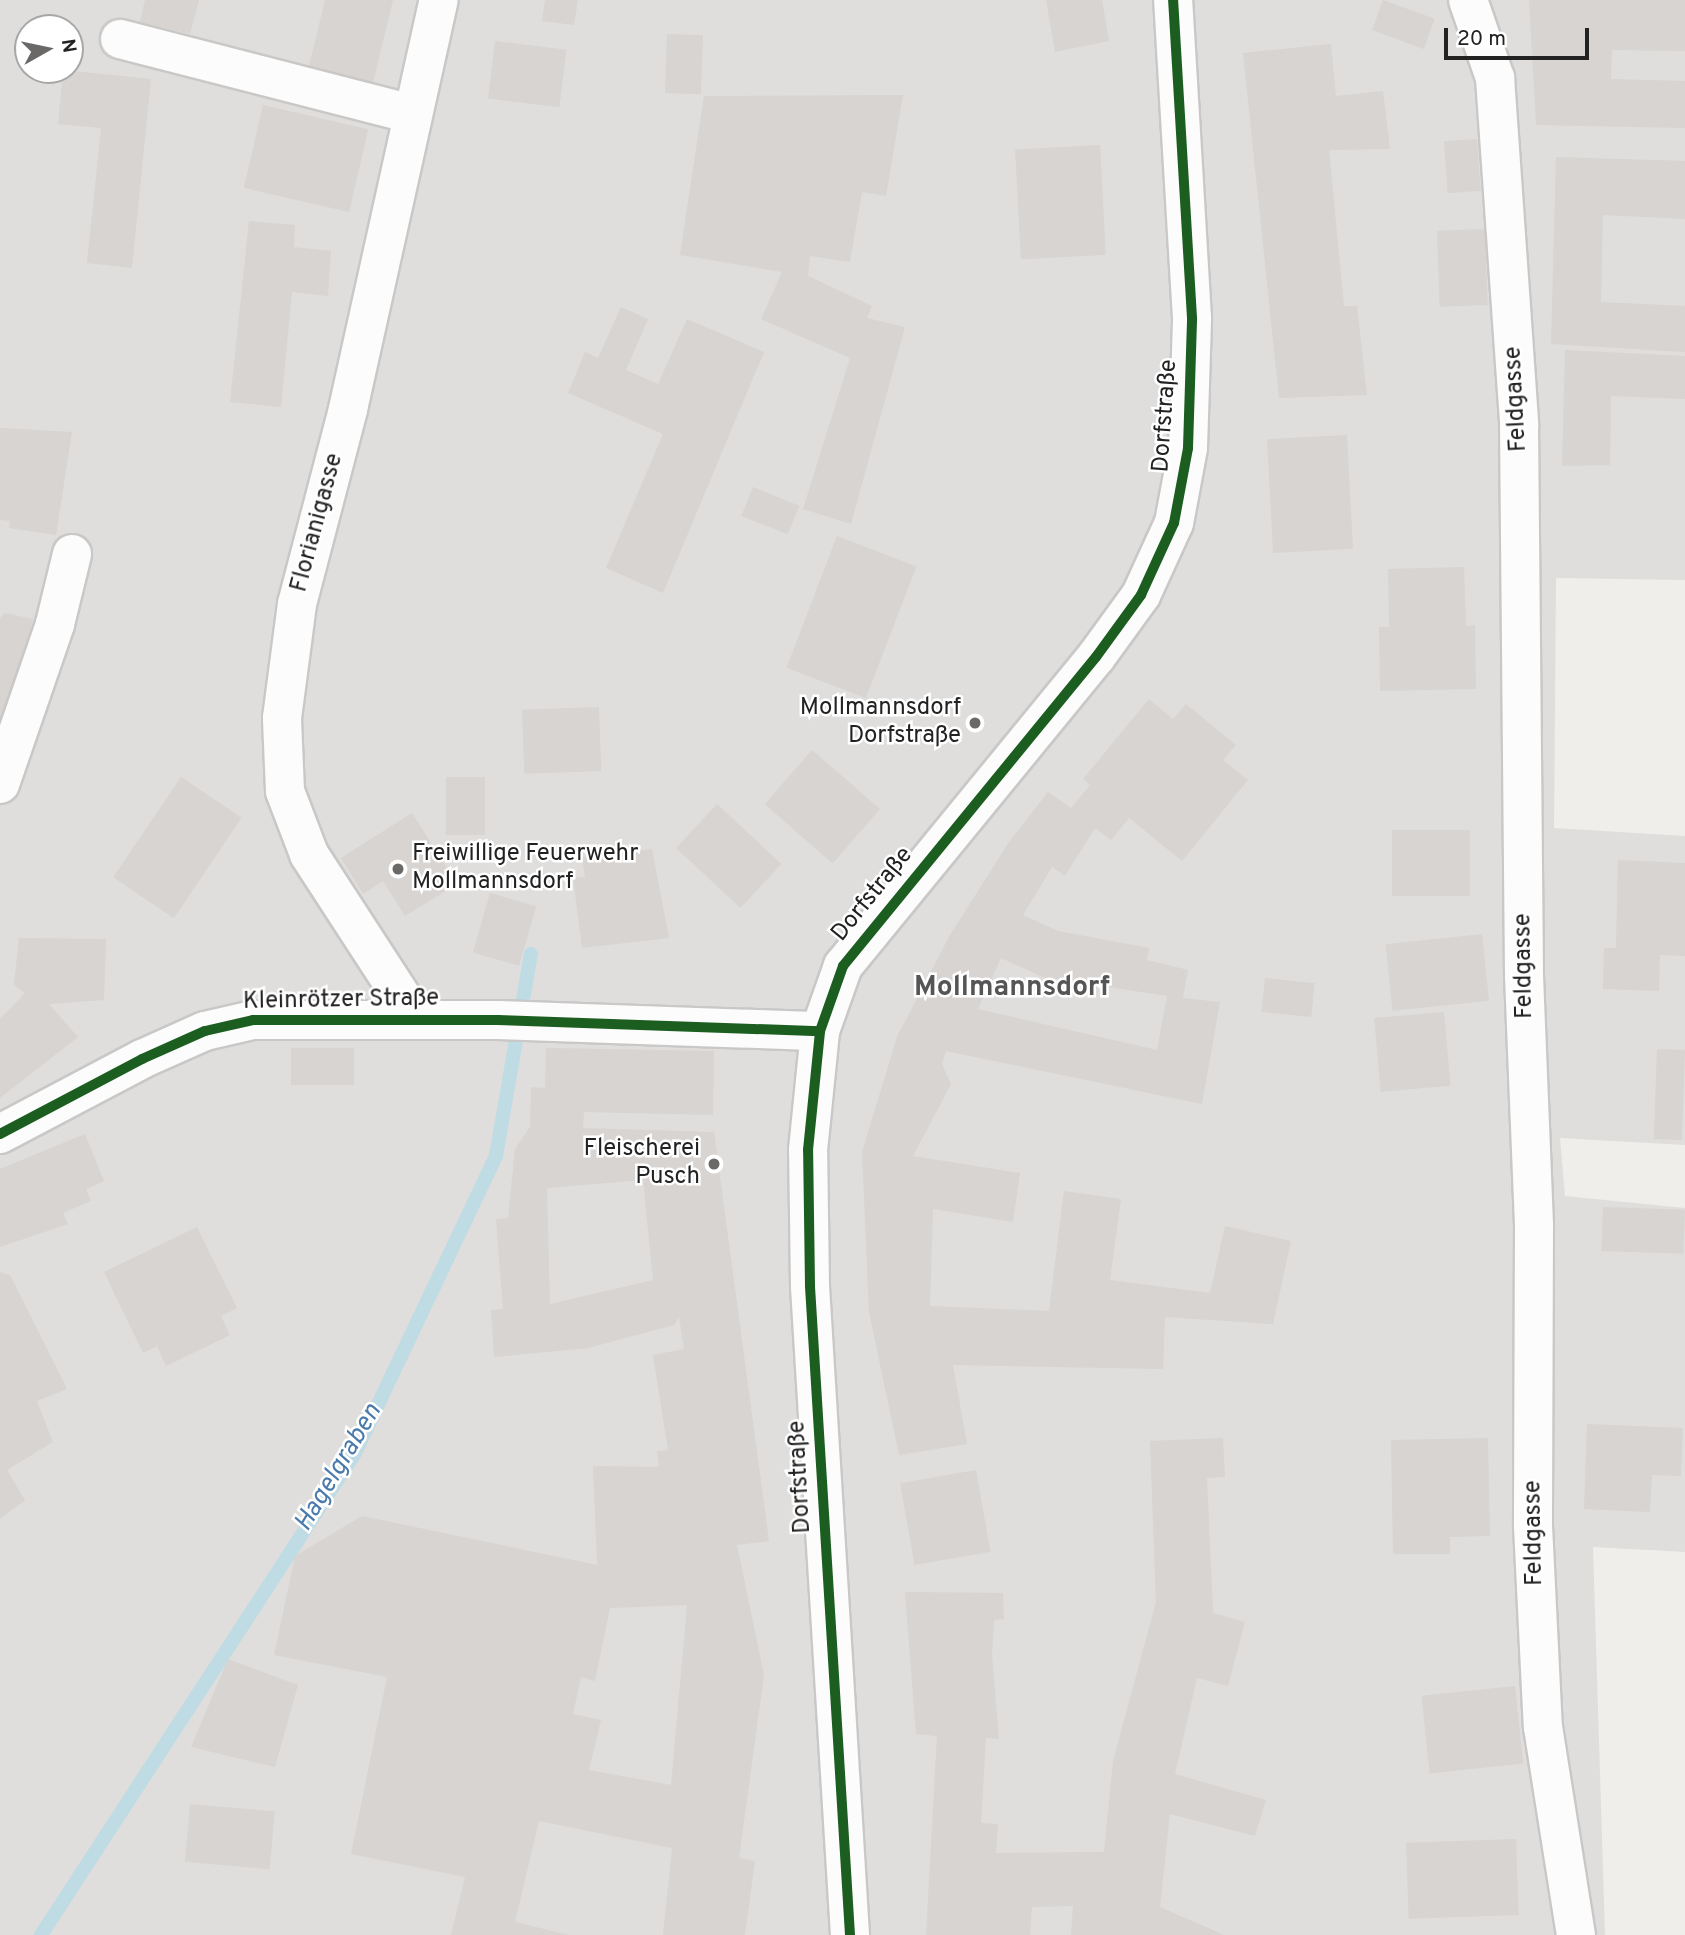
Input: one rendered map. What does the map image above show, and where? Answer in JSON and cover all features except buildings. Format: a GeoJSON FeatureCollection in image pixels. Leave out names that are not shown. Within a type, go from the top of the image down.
{"type":"FeatureCollection","features":[{"type":"Feature","properties":{"kind":"street","name":"Florianigasse"},"geometry":{"type":"LineString","coordinates":[[416,1019],[309,854],[285,791],[281,755],[297,604],[439,0]]}},
{"type":"Feature","properties":{"kind":"street","name":"Dorfstraße"},"geometry":{"type":"LineString","coordinates":[[850,1935],[810,1286],[808,1150],[820,1031],[843,966],[1096,657],[1141,595],[1174,523],[1189,435],[1192,318],[1173,0]]}},
{"type":"Feature","properties":{"kind":"street","name":"Feldgasse"},"geometry":{"type":"LineString","coordinates":[[1468,0],[1495,78],[1519,424],[1524,976],[1535,1265],[1533,1526],[1543,1727],[1576,1935]]}},
{"type":"Feature","properties":{"kind":"street"},"geometry":{"type":"LineString","coordinates":[[120,39],[413,114]]}},
{"type":"Feature","properties":{"kind":"street"},"geometry":{"type":"LineString","coordinates":[[0,784],[55,624],[72,554]]}},
{"type":"Feature","properties":{"kind":"street","name":"Kleinrötzer Straße"},"geometry":{"type":"LineString","coordinates":[[0,1134],[142,1059],[227,1024],[416,1019],[557,1021],[820,1031]]}},
{"type":"Feature","properties":{"kind":"shaded area"},"geometry":{"type":"Polygon","coordinates":[[[0,0],[1685,0],[1685,580],[1556,578],[1554,828],[1685,836],[1685,1145],[1560,1138],[1565,1196],[1685,1208],[1685,1552],[1593,1547],[1605,1935],[0,1935],[0,0]]]}},
{"type":"Feature","properties":{"kind":"waterway","name":"Hagelgraben"},"geometry":{"type":"LineString","coordinates":[[41,1935],[355,1453],[496,1156],[531,954]]}},
{"type":"Feature","properties":{"kind":"cycle path"},"geometry":{"type":"LineString","coordinates":[[850,1935],[810,1286],[808,1150],[820,1031],[843,966],[1096,657],[1141,595],[1174,523],[1188,448],[1192,318],[1173,0]]}},
{"type":"Feature","properties":{"kind":"cycle path"},"geometry":{"type":"LineString","coordinates":[[0,1134],[142,1059],[205,1031],[253,1020],[498,1020],[820,1031]]}},
{"type":"Feature","properties":{"kind":"place","name":"Mollmannsdorf Dorfstraße"},"geometry":{"type":"Point","coordinates":[975,723]}},
{"type":"Feature","properties":{"kind":"place","name":"Freiwillige Feuerwehr Mollmannsdorf"},"geometry":{"type":"Point","coordinates":[398,869]}},
{"type":"Feature","properties":{"kind":"place","name":"Fleischerei Pusch"},"geometry":{"type":"Point","coordinates":[714,1164]}},
{"type":"Feature","properties":{"kind":"district","name":"Mollmannsdorf"},"geometry":{"type":"Point","coordinates":[1012,988]}}]}
